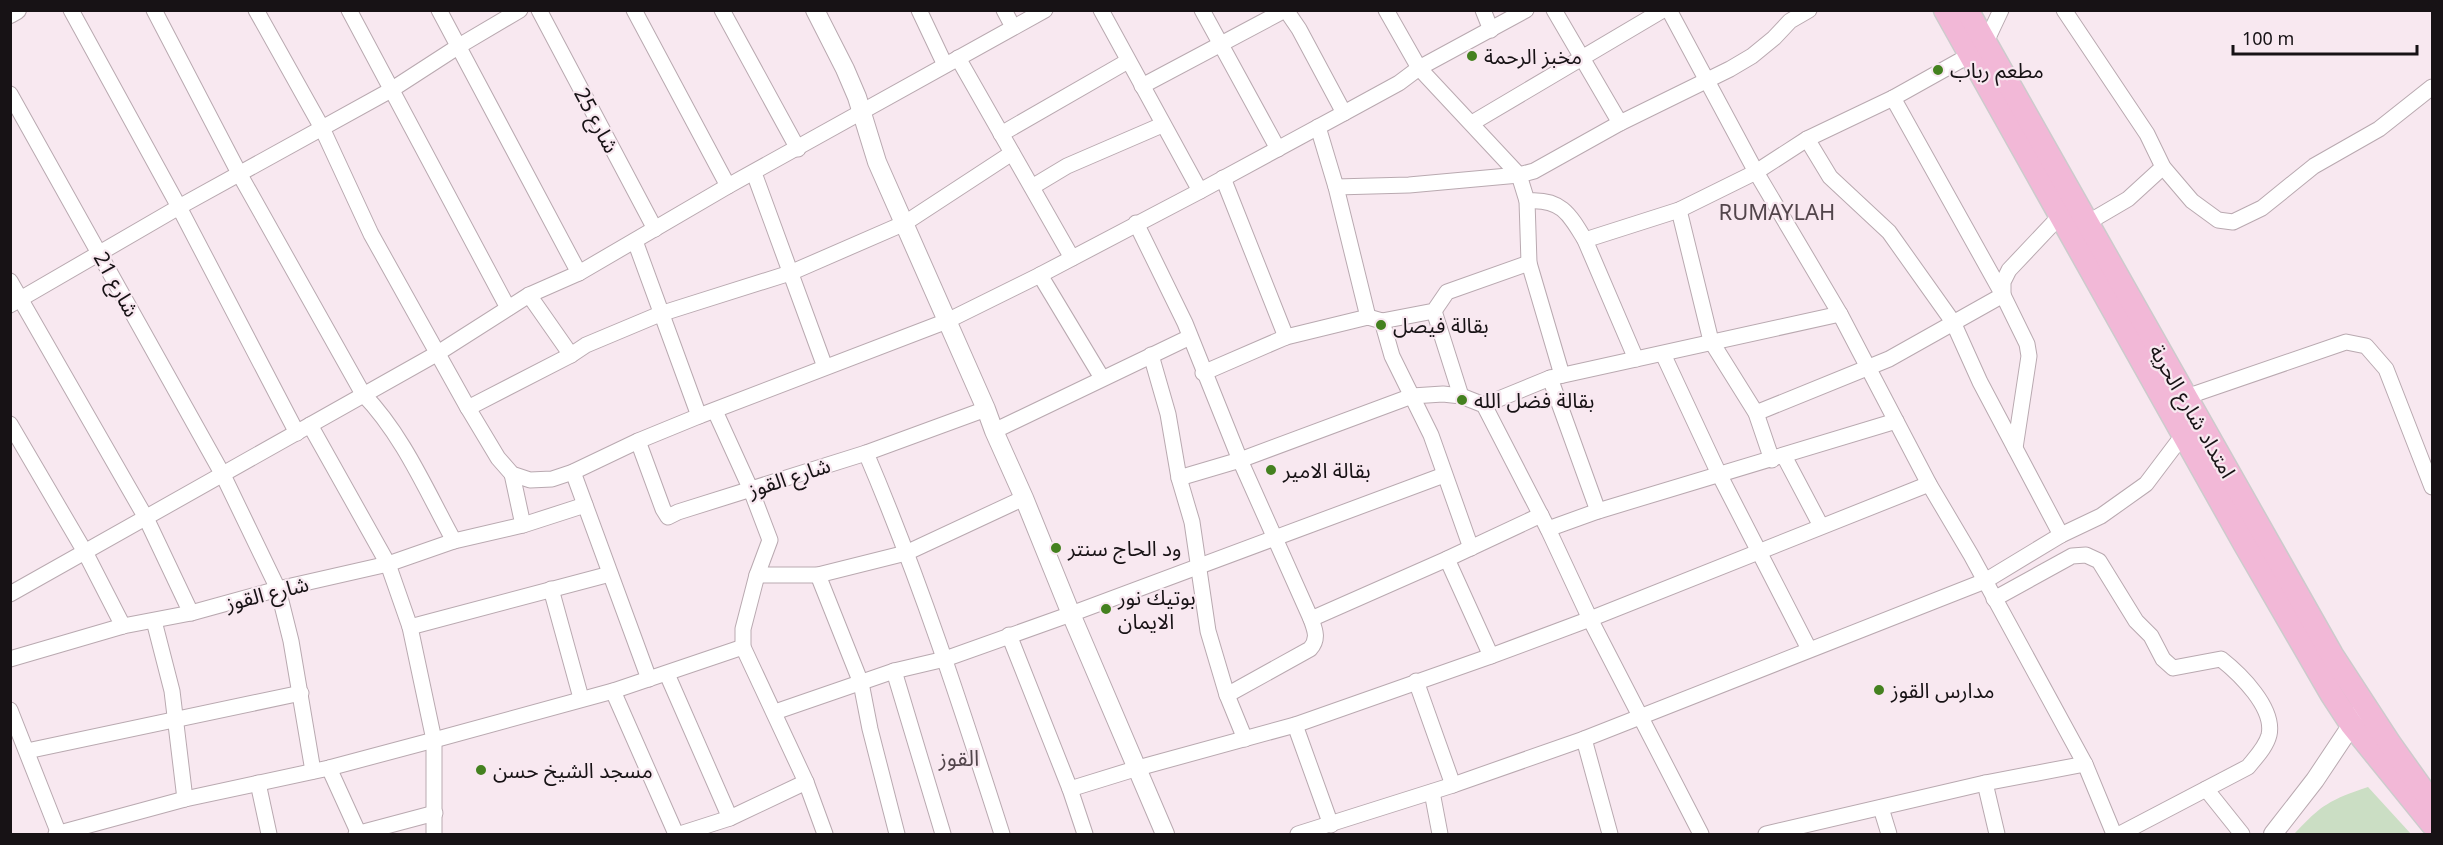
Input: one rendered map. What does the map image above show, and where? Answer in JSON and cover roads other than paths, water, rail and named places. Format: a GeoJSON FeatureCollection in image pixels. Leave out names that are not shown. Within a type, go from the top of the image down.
{"type":"FeatureCollection","features":[{"type":"Feature","properties":{"kind":"main road","name":"امتداد شارع الحرية"},"geometry":{"type":"LineString","coordinates":[[1945,10],[1978,50],[2087,223],[2332,655],[2358,716]]}},
{"type":"Feature","properties":{"kind":"main road","name":"امتداد شارع الحرية"},"geometry":{"type":"LineString","coordinates":[[1967,10],[1978,50],[2060,216],[2327,687],[2358,716],[2433,803]]}},
{"type":"Feature","properties":{"kind":"main road"},"geometry":{"type":"LineString","coordinates":[[2358,716],[2433,824]]}},
{"type":"Feature","properties":{"kind":"street"},"geometry":{"type":"LineString","coordinates":[[10,14],[17,10]]}},
{"type":"Feature","properties":{"kind":"street"},"geometry":{"type":"LineString","coordinates":[[71,10],[179,207],[297,433]]}},
{"type":"Feature","properties":{"kind":"street"},"geometry":{"type":"LineString","coordinates":[[154,10],[240,175],[363,394],[380,411],[397,438],[454,541]]}},
{"type":"Feature","properties":{"kind":"street"},"geometry":{"type":"LineString","coordinates":[[256,10],[322,128],[371,234],[468,408],[498,458],[512,474],[523,525]]}},
{"type":"Feature","properties":{"kind":"street"},"geometry":{"type":"LineString","coordinates":[[349,10],[508,308]]}},
{"type":"Feature","properties":{"kind":"street"},"geometry":{"type":"LineString","coordinates":[[439,10],[579,273]]}},
{"type":"Feature","properties":{"kind":"street"},"geometry":{"type":"LineString","coordinates":[[15,303],[179,207],[392,90],[459,46],[520,10]]}},
{"type":"Feature","properties":{"kind":"street","name":"شارع 25"},"geometry":{"type":"LineString","coordinates":[[539,10],[655,229]]}},
{"type":"Feature","properties":{"kind":"street"},"geometry":{"type":"LineString","coordinates":[[634,10],[728,186]]}},
{"type":"Feature","properties":{"kind":"street"},"geometry":{"type":"LineString","coordinates":[[722,10],[798,149]]}},
{"type":"Feature","properties":{"kind":"street"},"geometry":{"type":"LineString","coordinates":[[815,10],[845,69],[877,162],[987,409],[994,431],[1165,834]]}},
{"type":"Feature","properties":{"kind":"street"},"geometry":{"type":"LineString","coordinates":[[919,10],[1001,134],[1072,258]]}},
{"type":"Feature","properties":{"kind":"street"},"geometry":{"type":"LineString","coordinates":[[1004,10],[1013,27]]}},
{"type":"Feature","properties":{"kind":"street"},"geometry":{"type":"LineString","coordinates":[[10,594],[438,353],[529,295],[579,273],[728,186],[1046,10]]}},
{"type":"Feature","properties":{"kind":"street"},"geometry":{"type":"LineString","coordinates":[[1101,10],[1200,191]]}},
{"type":"Feature","properties":{"kind":"street"},"geometry":{"type":"LineString","coordinates":[[1202,10],[1278,149]]}},
{"type":"Feature","properties":{"kind":"street"},"geometry":{"type":"LineString","coordinates":[[1142,86],[1286,10],[1299,29],[1344,114]]}},
{"type":"Feature","properties":{"kind":"street"},"geometry":{"type":"LineString","coordinates":[[1386,10],[1419,68],[1473,123],[1519,175],[1527,201],[1529,262],[1556,377],[1598,511]]}},
{"type":"Feature","properties":{"kind":"street"},"geometry":{"type":"LineString","coordinates":[[1483,10],[1491,30]]}},
{"type":"Feature","properties":{"kind":"street"},"geometry":{"type":"LineString","coordinates":[[512,474],[530,480],[552,479],[573,472],[638,441],[699,416],[946,321],[1040,275],[1344,114],[1419,68],[1526,10]]}},
{"type":"Feature","properties":{"kind":"street"},"geometry":{"type":"LineString","coordinates":[[1554,10],[1581,60],[1620,123]]}},
{"type":"Feature","properties":{"kind":"street"},"geometry":{"type":"LineString","coordinates":[[1473,123],[1663,10]]}},
{"type":"Feature","properties":{"kind":"street"},"geometry":{"type":"LineString","coordinates":[[1669,10],[1756,172],[1840,314],[1929,484],[1985,580],[2085,764],[2114,834]]}},
{"type":"Feature","properties":{"kind":"street"},"geometry":{"type":"LineString","coordinates":[[1336,187],[1409,185],[1519,175],[1555,160],[1620,123],[1752,56],[1774,38],[1786,16],[1809,10]]}},
{"type":"Feature","properties":{"kind":"street"},"geometry":{"type":"LineString","coordinates":[[1585,240],[1679,210],[1756,172],[1808,139],[1893,98],[1978,50],[2001,10]]}},
{"type":"Feature","properties":{"kind":"street"},"geometry":{"type":"LineString","coordinates":[[2064,10],[2147,134],[2163,167],[2192,201],[2218,220],[2232,222],[2262,208],[2314,166],[2379,129],[2433,87]]}},
{"type":"Feature","properties":{"kind":"street"},"geometry":{"type":"LineString","coordinates":[[1001,134],[1128,61]]}},
{"type":"Feature","properties":{"kind":"street","name":"شارع 21"},"geometry":{"type":"LineString","coordinates":[[10,94],[223,475],[278,589],[321,769],[358,834]]}},
{"type":"Feature","properties":{"kind":"street"},"geometry":{"type":"LineString","coordinates":[[1893,98],[2003,295],[2027,344],[2029,356],[2015,448]]}},
{"type":"Feature","properties":{"kind":"street"},"geometry":{"type":"LineString","coordinates":[[1032,187],[1067,166],[1162,125]]}},
{"type":"Feature","properties":{"kind":"street"},"geometry":{"type":"LineString","coordinates":[[1318,127],[1375,319],[1431,435],[1470,548]]}},
{"type":"Feature","properties":{"kind":"street"},"geometry":{"type":"LineString","coordinates":[[1808,139],[1830,177],[1888,232],[1953,322],[1980,382],[2061,535]]}},
{"type":"Feature","properties":{"kind":"street"},"geometry":{"type":"LineString","coordinates":[[468,408],[586,345],[660,314],[790,273],[905,223],[1012,153]]}},
{"type":"Feature","properties":{"kind":"street"},"geometry":{"type":"LineString","coordinates":[[2087,223],[2128,199],[2163,167]]}},
{"type":"Feature","properties":{"kind":"street"},"geometry":{"type":"LineString","coordinates":[[754,173],[825,367]]}},
{"type":"Feature","properties":{"kind":"street"},"geometry":{"type":"LineString","coordinates":[[1223,178],[1286,337]]}},
{"type":"Feature","properties":{"kind":"street"},"geometry":{"type":"LineString","coordinates":[[1527,201],[1539,200],[1555,203],[1574,221],[1585,240],[1636,359]]}},
{"type":"Feature","properties":{"kind":"street"},"geometry":{"type":"LineString","coordinates":[[1679,210],[1711,341],[1756,412],[1778,458],[1821,526]]}},
{"type":"Feature","properties":{"kind":"street"},"geometry":{"type":"LineString","coordinates":[[2003,295],[2003,282],[2009,270],[2060,216]]}},
{"type":"Feature","properties":{"kind":"street"},"geometry":{"type":"LineString","coordinates":[[1136,223],[1185,323],[1203,373],[1316,635],[1315,643],[1310,649],[1227,695]]}},
{"type":"Feature","properties":{"kind":"street"},"geometry":{"type":"LineString","coordinates":[[635,241],[699,416]]}},
{"type":"Feature","properties":{"kind":"street"},"geometry":{"type":"LineString","coordinates":[[1203,373],[1286,337],[1375,319],[1434,311],[1447,292],[1529,262]]}},
{"type":"Feature","properties":{"kind":"street"},"geometry":{"type":"LineString","coordinates":[[1040,275],[1102,378]]}},
{"type":"Feature","properties":{"kind":"street"},"geometry":{"type":"LineString","coordinates":[[10,281],[15,303],[146,518],[191,613]]}},
{"type":"Feature","properties":{"kind":"street"},"geometry":{"type":"LineString","coordinates":[[529,295],[571,355]]}},
{"type":"Feature","properties":{"kind":"street"},"geometry":{"type":"LineString","coordinates":[[1756,412],[1868,368],[1926,340],[1953,322],[2003,295]]}},
{"type":"Feature","properties":{"kind":"street"},"geometry":{"type":"LineString","coordinates":[[1434,311],[1461,396]]}},
{"type":"Feature","properties":{"kind":"street"},"geometry":{"type":"LineString","coordinates":[[1484,405],[1556,377],[1840,314]]}},
{"type":"Feature","properties":{"kind":"street"},"geometry":{"type":"LineString","coordinates":[[994,431],[1190,337]]}},
{"type":"Feature","properties":{"kind":"street"},"geometry":{"type":"LineString","coordinates":[[2186,397],[2346,342],[2366,346],[2386,369],[2433,487]]}},
{"type":"Feature","properties":{"kind":"street"},"geometry":{"type":"LineString","coordinates":[[1663,354],[1719,474],[1809,649]]}},
{"type":"Feature","properties":{"kind":"street"},"geometry":{"type":"LineString","coordinates":[[1150,355],[1168,414],[1179,478],[1192,522],[1208,632],[1227,695],[1245,739]]}},
{"type":"Feature","properties":{"kind":"street"},"geometry":{"type":"LineString","coordinates":[[1179,478],[1240,460],[1412,396],[1443,394],[1461,396],[1484,405],[1548,529],[1590,619],[1701,834]]}},
{"type":"Feature","properties":{"kind":"street","name":"شارع القوز"},"geometry":{"type":"LineString","coordinates":[[638,441],[668,517],[866,453],[987,409]]}},
{"type":"Feature","properties":{"kind":"street"},"geometry":{"type":"LineString","coordinates":[[715,411],[751,490],[770,540],[757,575],[742,629],[743,647],[806,782],[825,834]]}},
{"type":"Feature","properties":{"kind":"street"},"geometry":{"type":"LineString","coordinates":[[1548,529],[1598,511],[1896,421]]}},
{"type":"Feature","properties":{"kind":"street"},"geometry":{"type":"LineString","coordinates":[[10,424],[85,552],[123,627]]}},
{"type":"Feature","properties":{"kind":"street"},"geometry":{"type":"LineString","coordinates":[[310,425],[388,564],[410,627],[434,740],[434,834]]}},
{"type":"Feature","properties":{"kind":"street"},"geometry":{"type":"LineString","coordinates":[[1298,834],[1432,792],[1584,739],[1985,580],[2061,535],[2102,516],[2146,484],[2183,435]]}},
{"type":"Feature","properties":{"kind":"street"},"geometry":{"type":"LineString","coordinates":[[866,453],[945,659],[1002,834]]}},
{"type":"Feature","properties":{"kind":"street"},"geometry":{"type":"LineString","coordinates":[[573,472],[649,679]]}},
{"type":"Feature","properties":{"kind":"street"},"geometry":{"type":"LineString","coordinates":[[775,712],[894,671],[945,659],[1276,539],[1444,475]]}},
{"type":"Feature","properties":{"kind":"street"},"geometry":{"type":"LineString","coordinates":[[1070,789],[1295,725],[1491,656],[1929,484]]}},
{"type":"Feature","properties":{"kind":"street"},"geometry":{"type":"LineString","coordinates":[[757,575],[818,575],[906,553],[1024,498]]}},
{"type":"Feature","properties":{"kind":"street","name":"شارع القوز"},"geometry":{"type":"LineString","coordinates":[[10,659],[123,627],[191,613],[278,589],[388,564],[454,541],[523,525],[585,505]]}},
{"type":"Feature","properties":{"kind":"street"},"geometry":{"type":"LineString","coordinates":[[1311,619],[1447,560],[1541,515]]}},
{"type":"Feature","properties":{"kind":"street"},"geometry":{"type":"LineString","coordinates":[[1994,599],[2072,556],[2091,556],[2098,561],[2136,621],[2151,636],[2163,659],[2173,668],[2221,659],[2242,676],[2265,711],[2269,719],[2269,735],[2263,749],[2248,766],[2120,834]]}},
{"type":"Feature","properties":{"kind":"street"},"geometry":{"type":"LineString","coordinates":[[1447,560],[1491,656]]}},
{"type":"Feature","properties":{"kind":"street"},"geometry":{"type":"LineString","coordinates":[[410,627],[610,574]]}},
{"type":"Feature","properties":{"kind":"street"},"geometry":{"type":"LineString","coordinates":[[818,575],[861,684],[897,834]]}},
{"type":"Feature","properties":{"kind":"street"},"geometry":{"type":"LineString","coordinates":[[551,589],[581,698]]}},
{"type":"Feature","properties":{"kind":"street"},"geometry":{"type":"LineString","coordinates":[[154,621],[172,691],[185,799]]}},
{"type":"Feature","properties":{"kind":"street"},"geometry":{"type":"LineString","coordinates":[[1009,635],[1070,789],[1084,834]]}},
{"type":"Feature","properties":{"kind":"street"},"geometry":{"type":"LineString","coordinates":[[10,710],[58,834],[185,799],[321,769],[434,740],[613,691],[743,647]]}},
{"type":"Feature","properties":{"kind":"street"},"geometry":{"type":"LineString","coordinates":[[894,671],[943,834]]}},
{"type":"Feature","properties":{"kind":"street"},"geometry":{"type":"LineString","coordinates":[[667,674],[730,818]]}},
{"type":"Feature","properties":{"kind":"street"},"geometry":{"type":"LineString","coordinates":[[1416,681],[1453,785]]}},
{"type":"Feature","properties":{"kind":"street"},"geometry":{"type":"LineString","coordinates":[[613,691],[676,834]]}},
{"type":"Feature","properties":{"kind":"street"},"geometry":{"type":"LineString","coordinates":[[27,752],[301,693]]}},
{"type":"Feature","properties":{"kind":"street"},"geometry":{"type":"LineString","coordinates":[[2273,834],[2320,772],[2358,716]]}},
{"type":"Feature","properties":{"kind":"street"},"geometry":{"type":"LineString","coordinates":[[1295,725],[1331,825]]}},
{"type":"Feature","properties":{"kind":"street"},"geometry":{"type":"LineString","coordinates":[[1584,739],[1610,834]]}},
{"type":"Feature","properties":{"kind":"street"},"geometry":{"type":"LineString","coordinates":[[1766,834],[1792,831],[1985,783],[2085,764]]}},
{"type":"Feature","properties":{"kind":"street"},"geometry":{"type":"LineString","coordinates":[[680,834],[730,818],[806,782]]}},
{"type":"Feature","properties":{"kind":"street"},"geometry":{"type":"LineString","coordinates":[[258,783],[269,834]]}},
{"type":"Feature","properties":{"kind":"street"},"geometry":{"type":"LineString","coordinates":[[1985,783],[1997,834]]}},
{"type":"Feature","properties":{"kind":"street"},"geometry":{"type":"LineString","coordinates":[[2206,789],[2242,834]]}},
{"type":"Feature","properties":{"kind":"street"},"geometry":{"type":"LineString","coordinates":[[1432,792],[1440,834]]}},
{"type":"Feature","properties":{"kind":"street"},"geometry":{"type":"LineString","coordinates":[[1881,808],[1889,834]]}},
{"type":"Feature","properties":{"kind":"street"},"geometry":{"type":"LineString","coordinates":[[358,834],[435,813]]}},
{"type":"Feature","properties":{"kind":"place","name":"مخبز الرحمة"},"geometry":{"type":"Point","coordinates":[1472,56]}},
{"type":"Feature","properties":{"kind":"place","name":"مطعم رباب"},"geometry":{"type":"Point","coordinates":[1938,70]}},
{"type":"Feature","properties":{"kind":"place","name":"بقالة فيصل"},"geometry":{"type":"Point","coordinates":[1381,325]}},
{"type":"Feature","properties":{"kind":"place","name":"بقالة فضل الله"},"geometry":{"type":"Point","coordinates":[1462,400]}},
{"type":"Feature","properties":{"kind":"place","name":"بقالة الامير"},"geometry":{"type":"Point","coordinates":[1271,470]}},
{"type":"Feature","properties":{"kind":"place","name":"ود الحاج سنتر"},"geometry":{"type":"Point","coordinates":[1056,548]}},
{"type":"Feature","properties":{"kind":"place","name":"بوتيك نور الايمان"},"geometry":{"type":"Point","coordinates":[1106,609]}},
{"type":"Feature","properties":{"kind":"place","name":"مدارس القوز"},"geometry":{"type":"Point","coordinates":[1879,690]}},
{"type":"Feature","properties":{"kind":"place","name":"مسجد الشيخ حسن"},"geometry":{"type":"Point","coordinates":[481,770]}},
{"type":"Feature","properties":{"kind":"district","name":"RUMAYLAH"},"geometry":{"type":"Point","coordinates":[1777,211]}},
{"type":"Feature","properties":{"kind":"district","name":"القوز"},"geometry":{"type":"Point","coordinates":[959,757]}}]}
